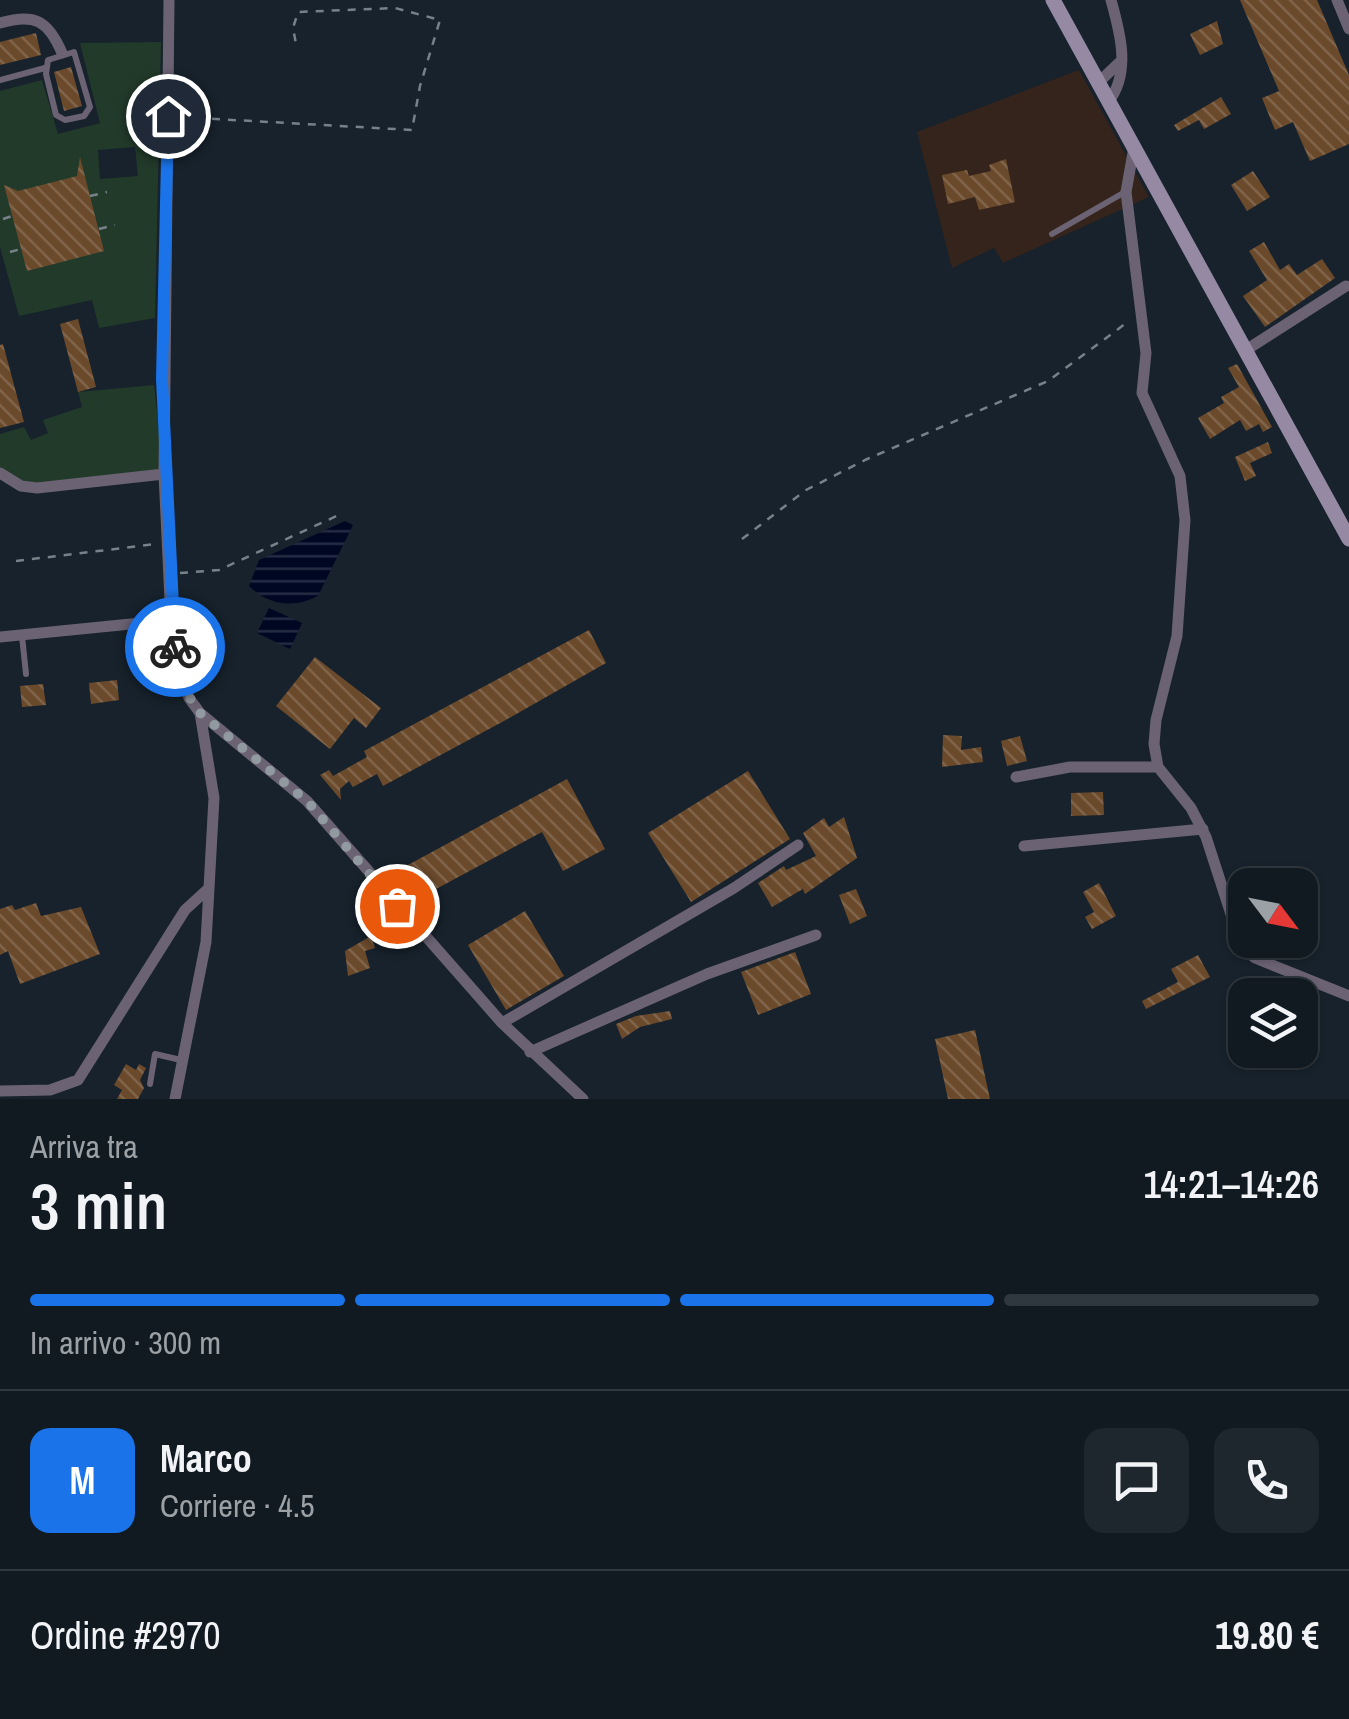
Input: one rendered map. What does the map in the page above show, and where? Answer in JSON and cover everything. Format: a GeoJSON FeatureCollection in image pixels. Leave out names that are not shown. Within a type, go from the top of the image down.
{"type":"FeatureCollection","features":[{"type":"Feature","properties":{"kind":"main road"},"geometry":{"type":"LineString","coordinates":[[1053,0],[1349,539]]}},
{"type":"Feature","properties":{"kind":"street"},"geometry":{"type":"LineString","coordinates":[[169,0],[164,474],[171,620],[181,671],[200,713],[213,779],[206,942],[175,1099]]}},
{"type":"Feature","properties":{"kind":"street"},"geometry":{"type":"LineString","coordinates":[[1109,101],[1119,85],[1122,60],[1111,0]]}},
{"type":"Feature","properties":{"kind":"street"},"geometry":{"type":"LineString","coordinates":[[1337,0],[1349,29]]}},
{"type":"Feature","properties":{"kind":"street"},"geometry":{"type":"LineString","coordinates":[[0,22],[33,17],[43,22],[62,52]]}},
{"type":"Feature","properties":{"kind":"street"},"geometry":{"type":"LineString","coordinates":[[1099,82],[1122,60]]}},
{"type":"Feature","properties":{"kind":"street"},"geometry":{"type":"LineString","coordinates":[[1134,147],[1126,192],[1146,353],[1142,393],[1180,476],[1185,520],[1177,636],[1156,720],[1158,767],[1202,829],[1248,954],[1349,996]]}},
{"type":"Feature","properties":{"kind":"street"},"geometry":{"type":"LineString","coordinates":[[1246,350],[1346,286]]}},
{"type":"Feature","properties":{"kind":"street"},"geometry":{"type":"LineString","coordinates":[[0,473],[21,486],[37,488],[164,474]]}},
{"type":"Feature","properties":{"kind":"street"},"geometry":{"type":"LineString","coordinates":[[0,637],[171,620]]}},
{"type":"Feature","properties":{"kind":"street"},"geometry":{"type":"LineString","coordinates":[[200,713],[308,802],[502,1022],[583,1099]]}},
{"type":"Feature","properties":{"kind":"street"},"geometry":{"type":"LineString","coordinates":[[1016,777],[1070,767],[1158,767]]}},
{"type":"Feature","properties":{"kind":"street"},"geometry":{"type":"LineString","coordinates":[[1024,846],[1202,829]]}},
{"type":"Feature","properties":{"kind":"street"},"geometry":{"type":"LineString","coordinates":[[502,1022],[734,888],[798,845]]}},
{"type":"Feature","properties":{"kind":"street"},"geometry":{"type":"LineString","coordinates":[[0,1090],[50,1090],[78,1080],[185,910],[209,888]]}},
{"type":"Feature","properties":{"kind":"street"},"geometry":{"type":"LineString","coordinates":[[530,1052],[707,974],[816,935]]}},
{"type":"Feature","properties":{"kind":"lane"},"geometry":{"type":"LineString","coordinates":[[62,52],[74,52],[90,106],[84,116],[65,120],[56,115],[45,68],[48,60],[62,52]]}},
{"type":"Feature","properties":{"kind":"lane"},"geometry":{"type":"LineString","coordinates":[[0,80],[45,68]]}},
{"type":"Feature","properties":{"kind":"lane"},"geometry":{"type":"LineString","coordinates":[[1052,234],[1126,192]]}},
{"type":"Feature","properties":{"kind":"lane"},"geometry":{"type":"LineString","coordinates":[[22,635],[26,674]]}},
{"type":"Feature","properties":{"kind":"lane"},"geometry":{"type":"LineString","coordinates":[[150,1084],[156,1054],[181,1060]]}},
{"type":"Feature","properties":{"kind":"path"},"geometry":{"type":"LineString","coordinates":[[168,116],[412,130],[420,86],[440,20],[395,8],[298,12],[293,28],[296,50]]}},
{"type":"Feature","properties":{"kind":"path"},"geometry":{"type":"LineString","coordinates":[[90,196],[106,192]]}},
{"type":"Feature","properties":{"kind":"path"},"geometry":{"type":"LineString","coordinates":[[3,218],[12,216]]}},
{"type":"Feature","properties":{"kind":"path"},"geometry":{"type":"LineString","coordinates":[[98,229],[116,225]]}},
{"type":"Feature","properties":{"kind":"path"},"geometry":{"type":"LineString","coordinates":[[10,252],[21,249]]}},
{"type":"Feature","properties":{"kind":"path"},"geometry":{"type":"LineString","coordinates":[[742,539],[806,490],[864,460],[1048,382],[1142,311]]}},
{"type":"Feature","properties":{"kind":"path"},"geometry":{"type":"LineString","coordinates":[[169,574],[219,570],[343,513]]}},
{"type":"Feature","properties":{"kind":"path"},"geometry":{"type":"LineString","coordinates":[[16,561],[167,543]]}},
{"type":"Feature","properties":{"kind":"shaded area"},"geometry":{"type":"Polygon","coordinates":[[[1079,70],[1149,197],[1003,263],[994,248],[952,268],[917,132],[1079,70]]]}},
{"type":"Feature","properties":{"kind":"green space"},"geometry":{"type":"Polygon","coordinates":[[[161,42],[155,318],[99,328],[92,300],[19,316],[0,247],[0,91],[42,80],[58,134],[100,123],[80,43],[161,42]],[[135,147],[98,150],[100,179],[138,176],[135,147]]]}},
{"type":"Feature","properties":{"kind":"green space"},"geometry":{"type":"Polygon","coordinates":[[[154,385],[164,474],[37,488],[0,473],[0,434],[24,427],[31,440],[48,433],[43,420],[82,407],[78,392],[154,385]]]}},
{"type":"Feature","properties":{"kind":"water"},"geometry":{"type":"Polygon","coordinates":[[[345,521],[353,525],[318,596],[300,603],[282,603],[249,586],[259,560],[345,521]]]}},
{"type":"Feature","properties":{"kind":"water"},"geometry":{"type":"Polygon","coordinates":[[[269,608],[302,623],[290,649],[257,633],[269,608]]]}},
{"type":"Feature","properties":{"kind":"building"},"geometry":{"type":"Polygon","coordinates":[[[1240,0],[1317,0],[1349,75],[1349,144],[1310,161],[1293,122],[1275,130],[1262,98],[1279,91],[1240,0]]]}},
{"type":"Feature","properties":{"kind":"building"},"geometry":{"type":"Polygon","coordinates":[[[1217,21],[1223,44],[1200,55],[1190,34],[1217,21]]]}},
{"type":"Feature","properties":{"kind":"building"},"geometry":{"type":"Polygon","coordinates":[[[36,33],[41,55],[0,65],[0,42],[36,33]]]}},
{"type":"Feature","properties":{"kind":"building"},"geometry":{"type":"Polygon","coordinates":[[[71,67],[82,106],[64,111],[54,72],[71,67]]]}},
{"type":"Feature","properties":{"kind":"building"},"geometry":{"type":"Polygon","coordinates":[[[1221,97],[1231,114],[1204,129],[1199,120],[1178,131],[1174,125],[1221,97]]]}},
{"type":"Feature","properties":{"kind":"building"},"geometry":{"type":"Polygon","coordinates":[[[80,157],[104,251],[27,271],[4,185],[18,191],[77,176],[80,157]]]}},
{"type":"Feature","properties":{"kind":"building"},"geometry":{"type":"Polygon","coordinates":[[[1006,159],[1015,202],[979,210],[975,197],[948,204],[942,175],[967,170],[969,176],[991,171],[989,165],[1006,159]]]}},
{"type":"Feature","properties":{"kind":"building"},"geometry":{"type":"Polygon","coordinates":[[[1253,171],[1270,197],[1247,211],[1231,185],[1253,171]]]}},
{"type":"Feature","properties":{"kind":"building"},"geometry":{"type":"Polygon","coordinates":[[[1264,242],[1280,270],[1289,264],[1297,275],[1322,259],[1335,278],[1265,327],[1243,296],[1267,280],[1249,251],[1264,242]]]}},
{"type":"Feature","properties":{"kind":"building"},"geometry":{"type":"Polygon","coordinates":[[[78,319],[96,387],[78,392],[60,324],[78,319]]]}},
{"type":"Feature","properties":{"kind":"building"},"geometry":{"type":"Polygon","coordinates":[[[3,344],[24,422],[0,428],[0,345],[3,344]]]}},
{"type":"Feature","properties":{"kind":"building"},"geometry":{"type":"Polygon","coordinates":[[[1237,364],[1272,427],[1263,432],[1259,424],[1246,431],[1240,420],[1210,439],[1198,418],[1224,403],[1221,397],[1239,387],[1228,368],[1237,364]]]}},
{"type":"Feature","properties":{"kind":"building"},"geometry":{"type":"Polygon","coordinates":[[[1268,442],[1272,453],[1250,463],[1256,476],[1245,481],[1235,457],[1268,442]]]}},
{"type":"Feature","properties":{"kind":"building"},"geometry":{"type":"Polygon","coordinates":[[[589,630],[606,663],[504,721],[383,786],[377,774],[353,787],[349,781],[340,789],[341,800],[320,775],[329,770],[333,776],[367,757],[364,751],[589,630]]]}},
{"type":"Feature","properties":{"kind":"building"},"geometry":{"type":"Polygon","coordinates":[[[315,657],[381,708],[366,728],[354,718],[330,749],[276,706],[315,657]]]}},
{"type":"Feature","properties":{"kind":"building"},"geometry":{"type":"Polygon","coordinates":[[[117,680],[119,700],[91,704],[89,683],[117,680]]]}},
{"type":"Feature","properties":{"kind":"building"},"geometry":{"type":"Polygon","coordinates":[[[43,684],[46,705],[22,707],[20,686],[43,684]]]}},
{"type":"Feature","properties":{"kind":"building"},"geometry":{"type":"Polygon","coordinates":[[[943,735],[962,736],[961,750],[981,747],[983,762],[942,767],[943,735]]]}},
{"type":"Feature","properties":{"kind":"building"},"geometry":{"type":"Polygon","coordinates":[[[1020,736],[1027,761],[1007,766],[1001,741],[1020,736]]]}},
{"type":"Feature","properties":{"kind":"building"},"geometry":{"type":"Polygon","coordinates":[[[748,771],[790,839],[691,902],[648,833],[748,771]]]}},
{"type":"Feature","properties":{"kind":"building"},"geometry":{"type":"Polygon","coordinates":[[[567,779],[605,849],[563,871],[542,832],[423,896],[406,866],[567,779]]]}},
{"type":"Feature","properties":{"kind":"building"},"geometry":{"type":"Polygon","coordinates":[[[1103,792],[1104,815],[1071,816],[1071,793],[1103,792]]]}},
{"type":"Feature","properties":{"kind":"building"},"geometry":{"type":"Polygon","coordinates":[[[844,817],[857,858],[805,894],[803,889],[772,907],[758,883],[784,866],[786,870],[816,856],[803,833],[824,818],[829,827],[844,817]]]}},
{"type":"Feature","properties":{"kind":"building"},"geometry":{"type":"Polygon","coordinates":[[[1099,883],[1116,916],[1092,929],[1085,917],[1094,912],[1083,892],[1099,883]]]}},
{"type":"Feature","properties":{"kind":"building"},"geometry":{"type":"Polygon","coordinates":[[[856,889],[867,916],[850,924],[839,895],[856,889]]]}},
{"type":"Feature","properties":{"kind":"building"},"geometry":{"type":"Polygon","coordinates":[[[36,903],[41,916],[81,907],[100,954],[20,984],[8,951],[0,955],[0,909],[12,905],[15,910],[36,903]]]}},
{"type":"Feature","properties":{"kind":"building"},"geometry":{"type":"Polygon","coordinates":[[[525,911],[564,976],[506,1010],[468,945],[525,911]]]}},
{"type":"Feature","properties":{"kind":"building"},"geometry":{"type":"Polygon","coordinates":[[[371,936],[375,948],[365,951],[370,968],[348,976],[345,951],[371,936]]]}},
{"type":"Feature","properties":{"kind":"building"},"geometry":{"type":"Polygon","coordinates":[[[795,952],[811,994],[758,1015],[741,972],[795,952]]]}},
{"type":"Feature","properties":{"kind":"building"},"geometry":{"type":"Polygon","coordinates":[[[1198,955],[1210,977],[1146,1009],[1142,1001],[1178,982],[1171,969],[1198,955]]]}},
{"type":"Feature","properties":{"kind":"building"},"geometry":{"type":"Polygon","coordinates":[[[670,1011],[672,1019],[640,1027],[622,1039],[616,1024],[636,1016],[670,1011]]]}},
{"type":"Feature","properties":{"kind":"building"},"geometry":{"type":"Polygon","coordinates":[[[975,1030],[990,1099],[948,1099],[935,1039],[975,1030]]]}},
{"type":"Feature","properties":{"kind":"building"},"geometry":{"type":"Polygon","coordinates":[[[126,1064],[136,1070],[139,1064],[146,1068],[140,1080],[144,1088],[138,1099],[117,1099],[122,1090],[114,1085],[126,1064]]]}},
{"type":"Feature","properties":{"kind":"way so far"},"geometry":{"type":"LineString","coordinates":[[175,647],[190,698],[200,713],[308,802],[397,906]]}},
{"type":"Feature","properties":{"kind":"route"},"geometry":{"type":"LineString","coordinates":[[168,116],[162,379],[175,647]]}}]}
